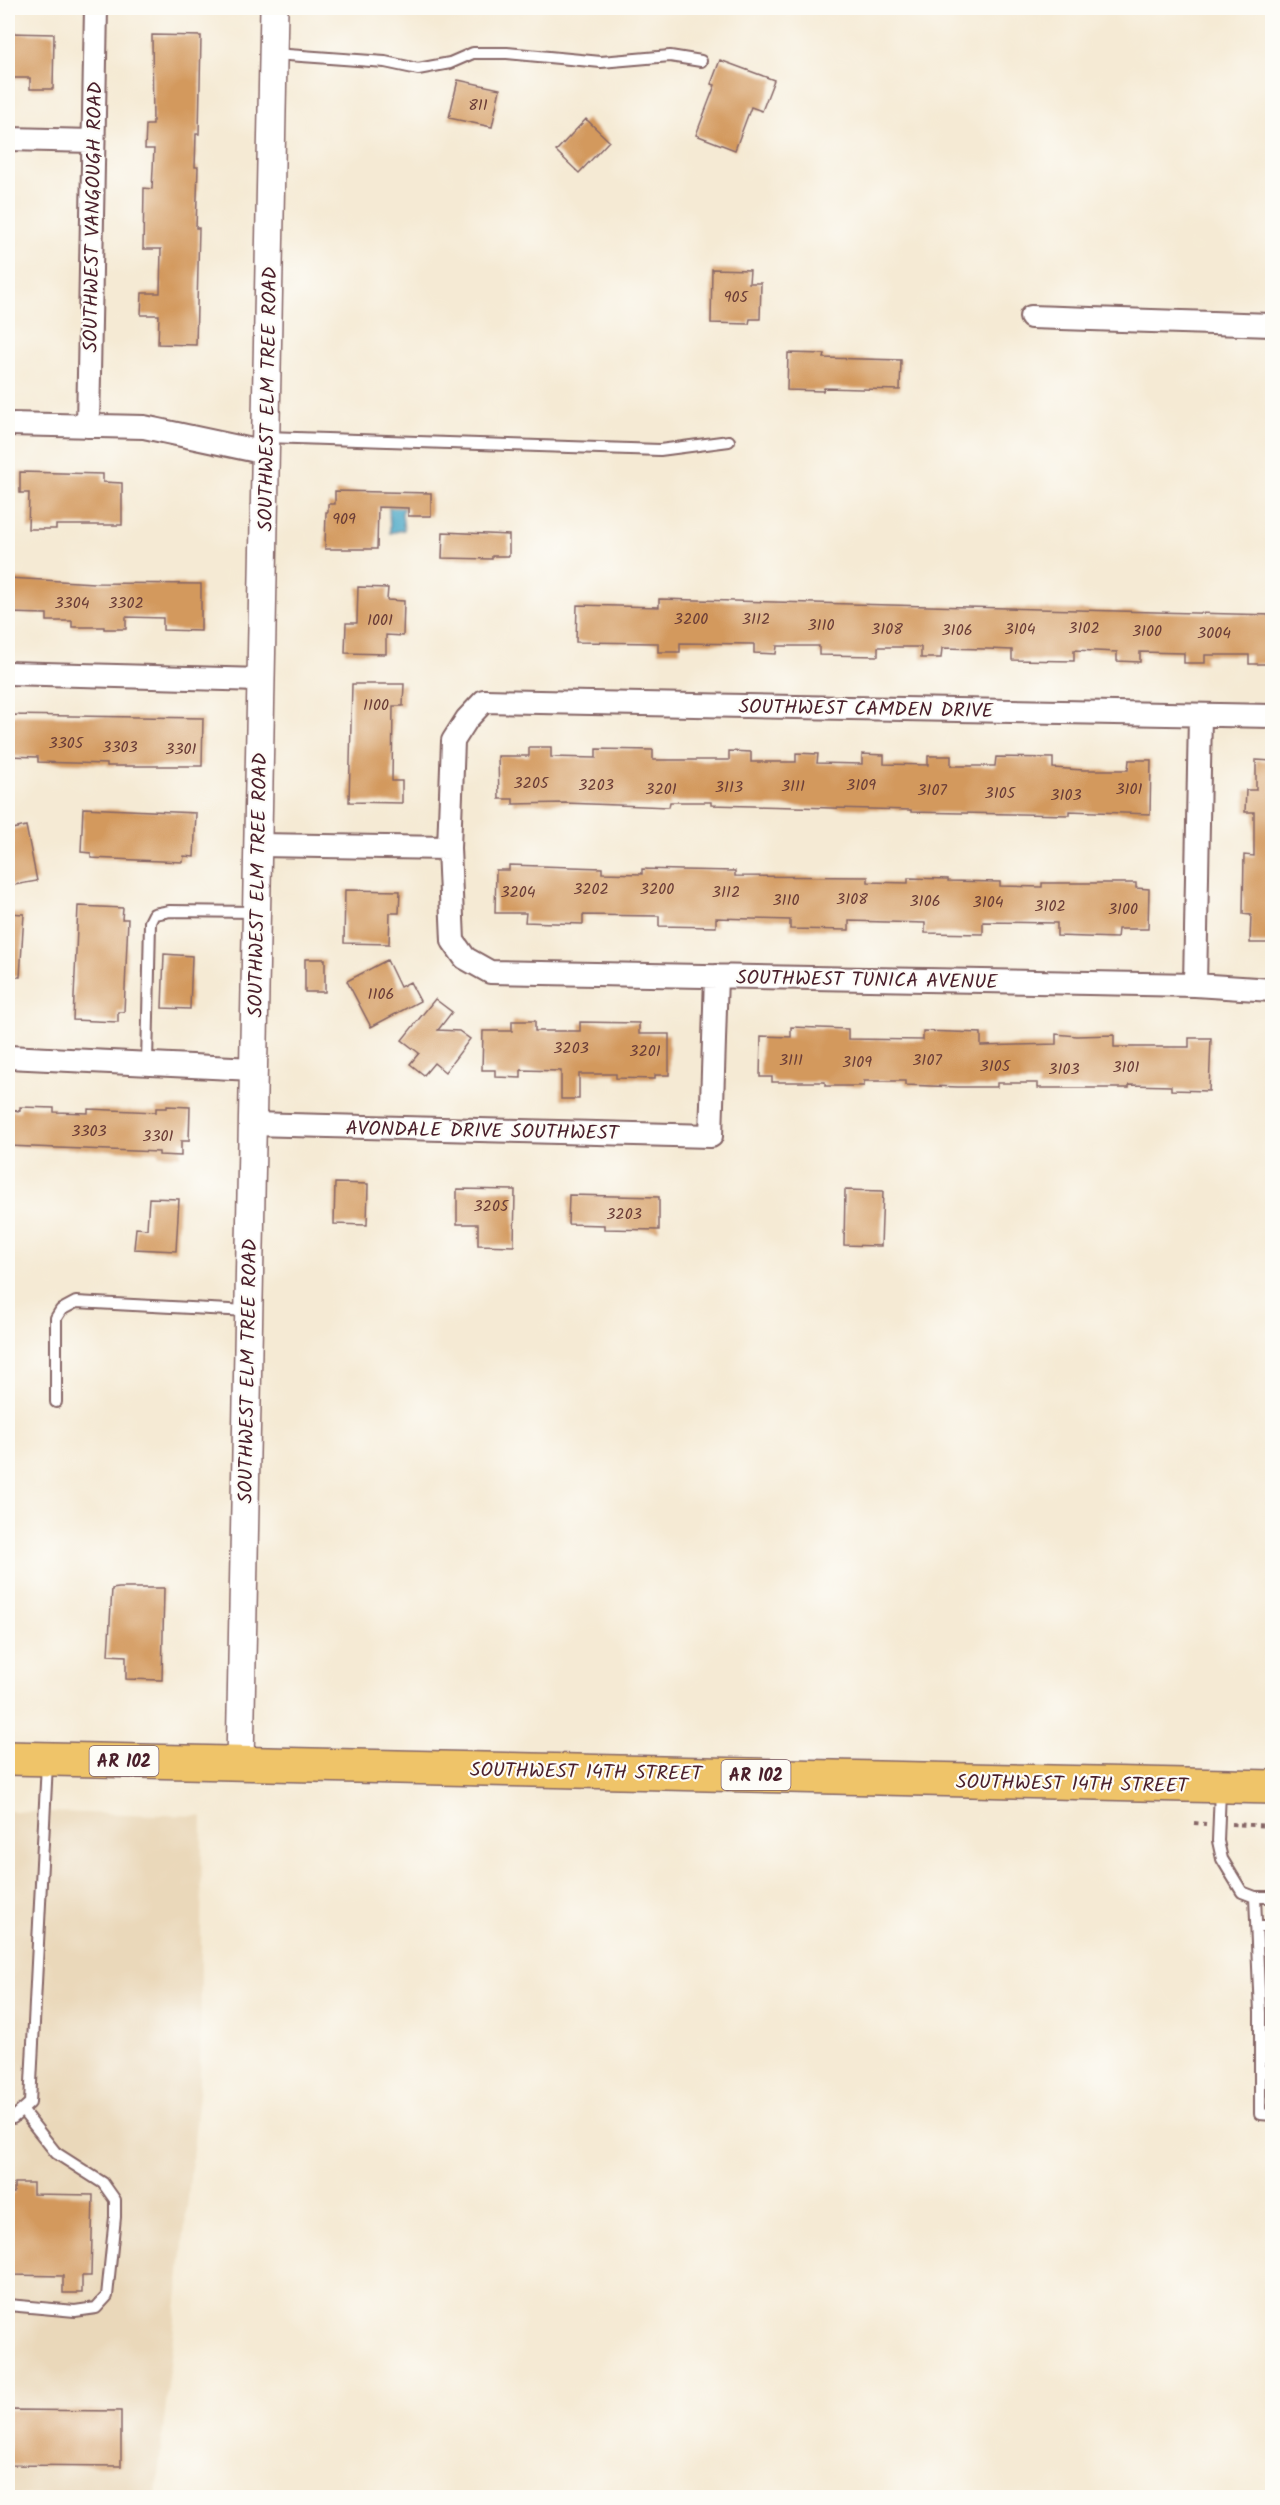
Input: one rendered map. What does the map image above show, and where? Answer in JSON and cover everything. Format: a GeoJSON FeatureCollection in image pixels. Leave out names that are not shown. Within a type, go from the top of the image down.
{"type":"FeatureCollection","features":[{"type":"Feature","properties":{"kind":"main road","name":"SOUTHWEST 14TH STREET"},"geometry":{"type":"LineString","coordinates":[[8,1758],[1272,1787]]}},
{"type":"Feature","properties":{"kind":"street","name":"SOUTHWEST VANGOUGH ROAD"},"geometry":{"type":"LineString","coordinates":[[88,426],[96,8]]}},
{"type":"Feature","properties":{"kind":"street","name":"SOUTHWEST ELM TREE ROAD"},"geometry":{"type":"LineString","coordinates":[[240,1763],[274,8]]}},
{"type":"Feature","properties":{"kind":"street"},"geometry":{"type":"LineString","coordinates":[[8,139],[93,141]]}},
{"type":"Feature","properties":{"kind":"street"},"geometry":{"type":"LineString","coordinates":[[1031,317],[1272,325]]}},
{"type":"Feature","properties":{"kind":"street"},"geometry":{"type":"LineString","coordinates":[[8,424],[144,428],[266,445]]}},
{"type":"Feature","properties":{"kind":"street"},"geometry":{"type":"LineString","coordinates":[[8,673],[261,680]]}},
{"type":"Feature","properties":{"kind":"street","name":"SOUTHWEST CAMDEN DRIVE"},"geometry":{"type":"LineString","coordinates":[[449,848],[453,741],[467,719],[484,701],[1272,716]]}},
{"type":"Feature","properties":{"kind":"street"},"geometry":{"type":"LineString","coordinates":[[1195,985],[1200,715]]}},
{"type":"Feature","properties":{"kind":"street"},"geometry":{"type":"LineString","coordinates":[[258,845],[449,848]]}},
{"type":"Feature","properties":{"kind":"street","name":"SOUTHWEST TUNICA AVENUE"},"geometry":{"type":"LineString","coordinates":[[449,848],[453,941],[465,958],[490,972],[1195,985],[1272,990]]}},
{"type":"Feature","properties":{"kind":"street","name":"AVONDALE DRIVE SOUTHWEST"},"geometry":{"type":"LineString","coordinates":[[252,1124],[711,1136],[716,976]]}},
{"type":"Feature","properties":{"kind":"street"},"geometry":{"type":"LineString","coordinates":[[8,1057],[253,1069]]}},
{"type":"Feature","properties":{"kind":"lane"},"geometry":{"type":"LineString","coordinates":[[274,54],[385,62],[418,69],[450,63],[472,53],[507,53],[601,62],[670,56],[701,61]]}},
{"type":"Feature","properties":{"kind":"lane"},"geometry":{"type":"LineString","coordinates":[[266,445],[660,450],[729,441]]}},
{"type":"Feature","properties":{"kind":"lane"},"geometry":{"type":"LineString","coordinates":[[147,1064],[150,922],[154,915],[160,911],[170,910],[257,912]]}},
{"type":"Feature","properties":{"kind":"lane"},"geometry":{"type":"LineString","coordinates":[[56,1401],[56,1318],[61,1310],[76,1302],[249,1311]]}},
{"type":"Feature","properties":{"kind":"lane"},"geometry":{"type":"LineString","coordinates":[[8,2118],[13,2118],[30,2103],[33,2077],[47,1759]]}},
{"type":"Feature","properties":{"kind":"lane"},"geometry":{"type":"LineString","coordinates":[[1221,1786],[1218,1841],[1222,1859],[1242,1892],[1255,1897],[1272,1897]]}},
{"type":"Feature","properties":{"kind":"lane"},"geometry":{"type":"LineString","coordinates":[[1255,1897],[1260,2013],[1260,2114],[1272,2115]]}},
{"type":"Feature","properties":{"kind":"lane"},"geometry":{"type":"LineString","coordinates":[[1256,1926],[1272,1926]]}},
{"type":"Feature","properties":{"kind":"lane"},"geometry":{"type":"LineString","coordinates":[[8,2305],[75,2311],[96,2308],[107,2296],[115,2217],[115,2200],[103,2183],[56,2153],[22,2110]]}},
{"type":"Feature","properties":{"kind":"path"},"geometry":{"type":"LineString","coordinates":[[1194,1823],[1207,1824]]}},
{"type":"Feature","properties":{"kind":"path"},"geometry":{"type":"LineString","coordinates":[[1231,1824],[1272,1826]]}},
{"type":"Feature","properties":{"kind":"shaded area"},"geometry":{"type":"Polygon","coordinates":[[[8,1811],[202,1816],[200,2085],[156,2497],[8,2495],[8,1811]]]}},
{"type":"Feature","properties":{"kind":"water"},"geometry":{"type":"Polygon","coordinates":[[[404,505],[402,514],[404,530],[390,533],[389,506],[404,505]]]}},
{"type":"Feature","properties":{"kind":"building"},"geometry":{"type":"Polygon","coordinates":[[[8,33],[54,34],[53,89],[30,89],[30,78],[8,78],[8,33]]]}},
{"type":"Feature","properties":{"kind":"building"},"geometry":{"type":"Polygon","coordinates":[[[152,35],[201,36],[199,134],[196,134],[195,167],[198,167],[196,228],[199,228],[196,345],[158,344],[159,315],[141,315],[142,293],[160,293],[161,249],[143,249],[144,188],[152,189],[154,149],[145,149],[146,125],[153,125],[152,35]]]}},
{"type":"Feature","properties":{"kind":"building"},"geometry":{"type":"Polygon","coordinates":[[[720,60],[774,80],[762,111],[751,107],[735,150],[696,135],[715,85],[711,84],[720,60]]]}},
{"type":"Feature","properties":{"kind":"building"},"geometry":{"type":"Polygon","coordinates":[[[458,80],[500,89],[492,127],[449,118],[458,80]]]}},
{"type":"Feature","properties":{"kind":"building"},"geometry":{"type":"Polygon","coordinates":[[[586,119],[609,141],[579,173],[556,151],[586,119]]]}},
{"type":"Feature","properties":{"kind":"building"},"geometry":{"type":"Polygon","coordinates":[[[712,269],[750,270],[749,283],[761,283],[760,319],[750,319],[749,324],[711,323],[712,269]]]}},
{"type":"Feature","properties":{"kind":"building"},"geometry":{"type":"Polygon","coordinates":[[[788,353],[825,354],[824,358],[901,360],[900,390],[824,388],[823,391],[787,390],[788,353]]]}},
{"type":"Feature","properties":{"kind":"building"},"geometry":{"type":"Polygon","coordinates":[[[20,472],[103,474],[103,482],[122,483],[122,525],[56,525],[56,529],[28,529],[29,493],[20,493],[20,472]]]}},
{"type":"Feature","properties":{"kind":"building"},"geometry":{"type":"Polygon","coordinates":[[[335,491],[431,493],[431,516],[408,516],[408,508],[378,507],[377,549],[325,549],[326,512],[328,512],[328,504],[335,504],[335,491]]]}},
{"type":"Feature","properties":{"kind":"building"},"geometry":{"type":"Polygon","coordinates":[[[443,532],[509,535],[509,556],[492,556],[492,559],[442,558],[443,532]]]}},
{"type":"Feature","properties":{"kind":"building"},"geometry":{"type":"Polygon","coordinates":[[[8,578],[94,583],[201,584],[201,631],[163,630],[163,618],[126,617],[126,629],[104,629],[104,627],[72,627],[72,621],[47,621],[47,614],[8,613],[8,578]]]}},
{"type":"Feature","properties":{"kind":"building"},"geometry":{"type":"Polygon","coordinates":[[[358,587],[388,588],[387,600],[404,601],[403,636],[386,635],[386,654],[345,653],[346,623],[357,623],[358,587]]]}},
{"type":"Feature","properties":{"kind":"building"},"geometry":{"type":"Polygon","coordinates":[[[659,599],[1272,615],[1271,664],[1249,664],[1249,655],[1205,655],[1205,663],[1184,663],[1184,653],[1140,652],[1140,662],[1117,661],[1117,652],[1074,650],[1074,661],[1012,660],[1012,650],[988,649],[942,648],[941,658],[921,658],[921,647],[878,647],[878,656],[819,655],[819,646],[777,646],[776,654],[754,653],[754,644],[680,643],[680,652],[658,652],[658,643],[576,642],[577,605],[659,607],[659,599]]]}},
{"type":"Feature","properties":{"kind":"building"},"geometry":{"type":"Polygon","coordinates":[[[352,684],[404,684],[403,706],[393,706],[392,781],[402,781],[402,803],[349,802],[352,684]]]}},
{"type":"Feature","properties":{"kind":"building"},"geometry":{"type":"Polygon","coordinates":[[[8,715],[203,718],[202,766],[107,766],[107,764],[38,762],[38,757],[8,756],[8,715]]]}},
{"type":"Feature","properties":{"kind":"building"},"geometry":{"type":"Polygon","coordinates":[[[529,747],[551,747],[551,757],[596,758],[596,749],[653,750],[653,760],[729,760],[729,751],[751,752],[751,762],[796,762],[796,753],[818,754],[817,763],[862,764],[862,754],[884,755],[884,764],[928,765],[928,756],[951,756],[951,766],[995,766],[996,757],[1053,758],[1053,768],[1083,770],[1128,770],[1129,760],[1151,760],[1150,814],[1069,811],[1069,815],[911,812],[911,810],[711,805],[711,802],[670,802],[669,807],[565,803],[513,804],[513,799],[499,799],[498,756],[529,756],[529,747]]]}},
{"type":"Feature","properties":{"kind":"building"},"geometry":{"type":"Polygon","coordinates":[[[1256,760],[1272,761],[1272,943],[1250,943],[1251,915],[1243,914],[1244,855],[1254,856],[1254,812],[1245,812],[1246,790],[1256,790],[1256,760]]]}},
{"type":"Feature","properties":{"kind":"building"},"geometry":{"type":"Polygon","coordinates":[[[83,808],[196,813],[194,857],[184,856],[183,862],[91,858],[91,853],[81,852],[83,808]]]}},
{"type":"Feature","properties":{"kind":"building"},"geometry":{"type":"Polygon","coordinates":[[[26,826],[37,881],[8,886],[8,830],[26,826]]]}},
{"type":"Feature","properties":{"kind":"building"},"geometry":{"type":"Polygon","coordinates":[[[509,865],[602,868],[602,873],[642,874],[642,869],[735,871],[735,876],[868,877],[868,882],[908,883],[908,878],[948,879],[948,881],[1000,882],[1000,886],[1042,887],[1042,883],[1136,883],[1136,888],[1149,889],[1148,929],[1118,929],[1117,938],[1057,936],[1057,923],[983,922],[983,934],[925,933],[925,923],[849,921],[849,930],[790,929],[790,920],[716,918],[716,927],[659,926],[659,916],[583,915],[583,924],[525,922],[526,913],[495,913],[496,870],[509,870],[509,865]]]}},
{"type":"Feature","properties":{"kind":"building"},"geometry":{"type":"Polygon","coordinates":[[[345,890],[400,891],[399,913],[390,913],[389,944],[344,943],[345,890]]]}},
{"type":"Feature","properties":{"kind":"building"},"geometry":{"type":"Polygon","coordinates":[[[78,906],[123,908],[122,919],[128,919],[124,1012],[118,1012],[118,1022],[73,1020],[78,906]]]}},
{"type":"Feature","properties":{"kind":"building"},"geometry":{"type":"Polygon","coordinates":[[[8,913],[24,914],[20,977],[8,977],[8,913]]]}},
{"type":"Feature","properties":{"kind":"building"},"geometry":{"type":"Polygon","coordinates":[[[164,954],[192,956],[190,1009],[162,1008],[164,954]]]}},
{"type":"Feature","properties":{"kind":"building"},"geometry":{"type":"Polygon","coordinates":[[[305,959],[325,959],[325,992],[305,992],[305,959]]]}},
{"type":"Feature","properties":{"kind":"building"},"geometry":{"type":"Polygon","coordinates":[[[387,960],[400,987],[410,982],[420,1001],[371,1027],[347,981],[387,960]]]}},
{"type":"Feature","properties":{"kind":"building"},"geometry":{"type":"Polygon","coordinates":[[[435,999],[452,1012],[438,1030],[459,1031],[470,1039],[445,1072],[434,1063],[424,1075],[410,1064],[419,1053],[402,1040],[435,999]]]}},
{"type":"Feature","properties":{"kind":"building"},"geometry":{"type":"Polygon","coordinates":[[[512,1021],[535,1021],[535,1031],[580,1031],[580,1022],[639,1023],[639,1034],[669,1034],[669,1075],[655,1075],[655,1079],[616,1078],[616,1074],[579,1074],[579,1099],[561,1099],[561,1071],[521,1070],[521,1078],[495,1077],[495,1070],[482,1070],[483,1031],[512,1031],[512,1021]]]}},
{"type":"Feature","properties":{"kind":"building"},"geometry":{"type":"Polygon","coordinates":[[[791,1027],[848,1029],[848,1039],[923,1040],[923,1031],[981,1033],[981,1046],[1056,1044],[1056,1034],[1114,1035],[1114,1047],[1189,1047],[1189,1038],[1211,1038],[1209,1091],[1171,1090],[1171,1086],[1129,1085],[1129,1088],[1038,1088],[1038,1083],[997,1083],[997,1087],[958,1087],[905,1085],[905,1081],[864,1081],[864,1086],[825,1086],[825,1082],[772,1082],[772,1077],[760,1077],[761,1036],[791,1037],[791,1027]]]}},
{"type":"Feature","properties":{"kind":"building"},"geometry":{"type":"Polygon","coordinates":[[[167,1106],[190,1107],[189,1141],[181,1141],[181,1156],[159,1155],[159,1152],[8,1146],[10,1110],[20,1111],[20,1107],[54,1108],[54,1112],[88,1113],[88,1109],[156,1112],[156,1108],[167,1108],[167,1106]]]}},
{"type":"Feature","properties":{"kind":"building"},"geometry":{"type":"Polygon","coordinates":[[[335,1183],[368,1184],[367,1225],[334,1224],[335,1183]]]}},
{"type":"Feature","properties":{"kind":"building"},"geometry":{"type":"Polygon","coordinates":[[[457,1189],[515,1190],[514,1246],[478,1245],[478,1224],[457,1224],[457,1189]]]}},
{"type":"Feature","properties":{"kind":"building"},"geometry":{"type":"Polygon","coordinates":[[[845,1190],[883,1191],[881,1246],[844,1245],[845,1190]]]}},
{"type":"Feature","properties":{"kind":"building"},"geometry":{"type":"Polygon","coordinates":[[[569,1195],[659,1197],[659,1230],[604,1229],[604,1225],[568,1224],[569,1195]]]}},
{"type":"Feature","properties":{"kind":"building"},"geometry":{"type":"Polygon","coordinates":[[[149,1198],[179,1199],[176,1251],[134,1249],[136,1228],[147,1229],[149,1198]]]}},
{"type":"Feature","properties":{"kind":"building"},"geometry":{"type":"Polygon","coordinates":[[[164,1588],[162,1680],[126,1679],[126,1656],[108,1655],[112,1589],[164,1588]]]}},
{"type":"Feature","properties":{"kind":"building"},"geometry":{"type":"Polygon","coordinates":[[[14,2183],[33,2183],[33,2194],[93,2195],[91,2276],[82,2276],[82,2293],[63,2293],[63,2276],[11,2275],[12,2247],[8,2247],[8,2193],[14,2193],[14,2183]]]}},
{"type":"Feature","properties":{"kind":"building"},"geometry":{"type":"Polygon","coordinates":[[[8,2410],[121,2411],[121,2466],[8,2465],[8,2410]]]}}]}
